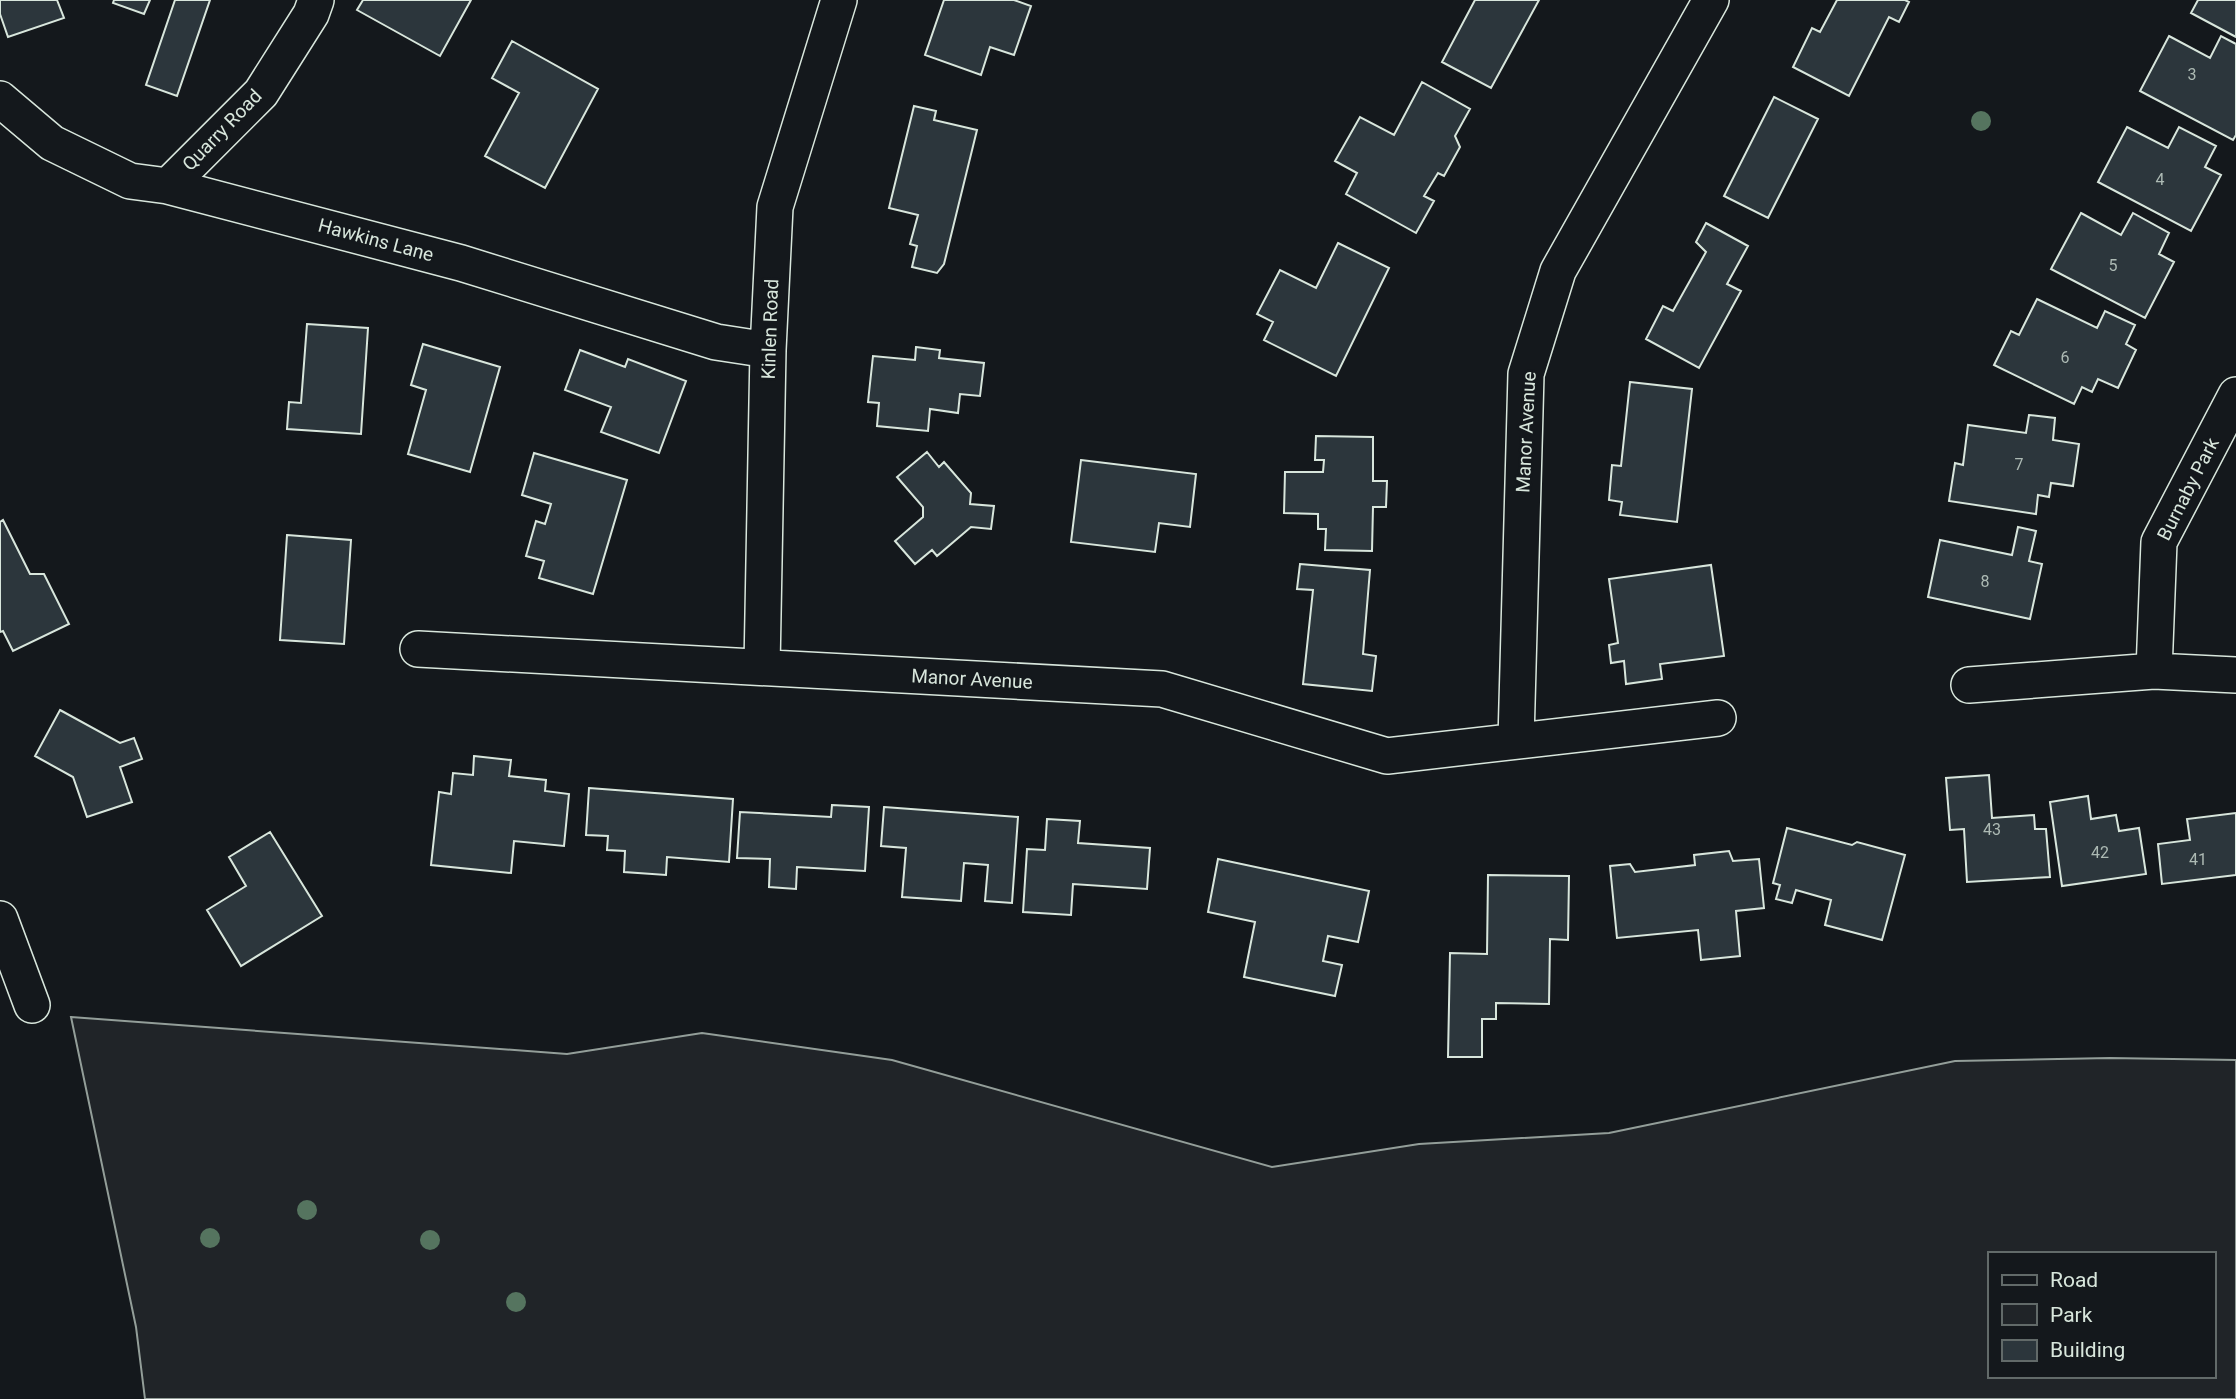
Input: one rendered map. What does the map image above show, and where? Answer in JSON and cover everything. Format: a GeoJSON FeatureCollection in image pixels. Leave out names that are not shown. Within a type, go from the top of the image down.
{"type":"FeatureCollection","features":[{"type":"Feature","properties":{"kind":"street","name":"Quarry Road"},"geometry":{"type":"LineString","coordinates":[[168,186],[261,93],[311,14],[316,0]]}},
{"type":"Feature","properties":{"kind":"street","name":"Kinlen Road"},"geometry":{"type":"LineString","coordinates":[[762,667],[768,350],[775,207],[839,0]]}},
{"type":"Feature","properties":{"kind":"street","name":"Manor Avenue"},"geometry":{"type":"LineString","coordinates":[[1516,740],[1526,374],[1559,271],[1711,0]]}},
{"type":"Feature","properties":{"kind":"street","name":"Hawkins Lane"},"geometry":{"type":"LineString","coordinates":[[0,99],[52,143],[130,181],[168,186],[461,262],[716,342],[768,350]]}},
{"type":"Feature","properties":{"kind":"street","name":"Burnaby Park"},"geometry":{"type":"LineString","coordinates":[[2154,671],[2159,542],[2236,395]]}},
{"type":"Feature","properties":{"kind":"street","name":"Manor Avenue"},"geometry":{"type":"LineString","coordinates":[[418,649],[1162,689],[1387,755],[1718,718]]}},
{"type":"Feature","properties":{"kind":"street"},"geometry":{"type":"LineString","coordinates":[[1969,685],[2154,671],[2236,675]]}},
{"type":"Feature","properties":{"kind":"street"},"geometry":{"type":"LineString","coordinates":[[0,919],[32,1005]]}},
{"type":"Feature","properties":{"kind":"green space"},"geometry":{"type":"Polygon","coordinates":[[[71,1017],[567,1054],[702,1033],[892,1060],[1272,1167],[1419,1144],[1609,1133],[1955,1061],[2110,1058],[2236,1060],[2236,1399],[145,1399],[136,1327],[71,1017]]]}},
{"type":"Feature","properties":{"kind":"building"},"geometry":{"type":"Polygon","coordinates":[[[0,0],[57,0],[64,18],[8,37],[0,14],[0,0]]]}},
{"type":"Feature","properties":{"kind":"building"},"geometry":{"type":"Polygon","coordinates":[[[114,0],[150,0],[144,14],[113,3],[114,0]]]}},
{"type":"Feature","properties":{"kind":"building"},"geometry":{"type":"Polygon","coordinates":[[[175,0],[210,0],[177,96],[146,85],[175,0]]]}},
{"type":"Feature","properties":{"kind":"building"},"geometry":{"type":"Polygon","coordinates":[[[363,0],[471,0],[440,56],[357,10],[363,0]]]}},
{"type":"Feature","properties":{"kind":"building"},"geometry":{"type":"Polygon","coordinates":[[[944,0],[1014,0],[1031,6],[1014,55],[990,47],[981,75],[925,55],[944,0]]]}},
{"type":"Feature","properties":{"kind":"building"},"geometry":{"type":"Polygon","coordinates":[[[1475,0],[1539,0],[1491,88],[1442,62],[1475,0]]]}},
{"type":"Feature","properties":{"kind":"building"},"geometry":{"type":"Polygon","coordinates":[[[1837,0],[1909,2],[1899,22],[1889,17],[1849,96],[1793,67],[1812,28],[1820,32],[1837,0]]]}},
{"type":"Feature","properties":{"kind":"building"},"geometry":{"type":"Polygon","coordinates":[[[2198,0],[2236,0],[2236,37],[2191,13],[2198,0]]]}},
{"type":"Feature","properties":{"kind":"building"},"geometry":{"type":"Polygon","coordinates":[[[2169,36],[2210,58],[2221,36],[2236,44],[2236,135],[2233,140],[2140,91],[2169,36]]]}},
{"type":"Feature","properties":{"kind":"building"},"geometry":{"type":"Polygon","coordinates":[[[512,41],[598,89],[545,188],[485,156],[519,93],[492,78],[512,41]]]}},
{"type":"Feature","properties":{"kind":"building"},"geometry":{"type":"Polygon","coordinates":[[[1422,82],[1470,109],[1455,136],[1460,147],[1444,176],[1438,173],[1424,196],[1434,201],[1416,233],[1346,194],[1357,173],[1335,161],[1360,117],[1394,135],[1422,82]]]}},
{"type":"Feature","properties":{"kind":"building"},"geometry":{"type":"Polygon","coordinates":[[[1774,97],[1818,119],[1768,218],[1724,196],[1774,97]]]}},
{"type":"Feature","properties":{"kind":"building"},"geometry":{"type":"Polygon","coordinates":[[[914,106],[936,111],[934,120],[977,130],[944,264],[937,273],[912,267],[917,246],[910,244],[918,215],[889,208],[914,106]]]}},
{"type":"Feature","properties":{"kind":"building"},"geometry":{"type":"Polygon","coordinates":[[[2127,127],[2168,148],[2179,127],[2216,146],[2205,167],[2221,175],[2191,231],[2098,182],[2127,127]]]}},
{"type":"Feature","properties":{"kind":"building"},"geometry":{"type":"Polygon","coordinates":[[[2081,213],[2121,235],[2133,213],[2169,233],[2159,254],[2174,262],[2145,318],[2051,269],[2081,213]]]}},
{"type":"Feature","properties":{"kind":"building"},"geometry":{"type":"Polygon","coordinates":[[[1706,223],[1748,246],[1727,284],[1741,291],[1699,368],[1646,339],[1663,306],[1673,311],[1706,252],[1696,242],[1706,223]]]}},
{"type":"Feature","properties":{"kind":"building"},"geometry":{"type":"Polygon","coordinates":[[[1338,243],[1389,268],[1336,376],[1264,340],[1273,322],[1257,314],[1280,270],[1316,288],[1338,243]]]}},
{"type":"Feature","properties":{"kind":"building"},"geometry":{"type":"Polygon","coordinates":[[[2037,299],[2097,328],[2105,311],[2135,325],[2126,344],[2136,350],[2118,388],[2098,379],[2092,392],[2082,387],[2074,404],[1994,365],[2011,331],[2019,335],[2037,299]]]}},
{"type":"Feature","properties":{"kind":"building"},"geometry":{"type":"Polygon","coordinates":[[[307,324],[368,328],[361,434],[287,429],[289,402],[301,403],[307,324]]]}},
{"type":"Feature","properties":{"kind":"building"},"geometry":{"type":"Polygon","coordinates":[[[423,344],[500,367],[470,472],[408,454],[426,390],[411,385],[423,344]]]}},
{"type":"Feature","properties":{"kind":"building"},"geometry":{"type":"Polygon","coordinates":[[[916,347],[940,350],[939,358],[984,363],[980,396],[960,394],[958,413],[930,409],[928,431],[877,426],[879,403],[868,402],[873,356],[915,360],[916,347]]]}},
{"type":"Feature","properties":{"kind":"building"},"geometry":{"type":"Polygon","coordinates":[[[580,350],[625,367],[628,359],[686,381],[659,453],[601,432],[611,407],[565,390],[580,350]]]}},
{"type":"Feature","properties":{"kind":"building"},"geometry":{"type":"Polygon","coordinates":[[[1630,382],[1692,389],[1677,522],[1620,515],[1622,502],[1609,500],[1612,465],[1621,466],[1630,382]]]}},
{"type":"Feature","properties":{"kind":"building"},"geometry":{"type":"Polygon","coordinates":[[[2029,415],[2055,418],[2053,440],[2079,444],[2073,486],[2051,483],[2049,497],[2038,495],[2036,514],[1949,501],[1955,463],[1963,465],[1968,425],[2026,433],[2029,415]]]}},
{"type":"Feature","properties":{"kind":"building"},"geometry":{"type":"Polygon","coordinates":[[[1316,436],[1373,437],[1373,481],[1387,481],[1386,507],[1373,507],[1372,551],[1325,550],[1326,529],[1318,529],[1318,514],[1284,513],[1285,472],[1323,472],[1324,460],[1315,460],[1316,436]]]}},
{"type":"Feature","properties":{"kind":"building"},"geometry":{"type":"Polygon","coordinates":[[[927,452],[939,467],[944,462],[971,493],[970,504],[994,506],[991,529],[971,527],[937,556],[932,550],[915,564],[895,541],[923,517],[923,507],[897,477],[927,452]]]}},
{"type":"Feature","properties":{"kind":"building"},"geometry":{"type":"Polygon","coordinates":[[[534,453],[627,480],[593,594],[539,578],[544,561],[526,556],[536,521],[545,524],[551,504],[522,495],[534,453]]]}},
{"type":"Feature","properties":{"kind":"building"},"geometry":{"type":"Polygon","coordinates":[[[1081,460],[1196,474],[1190,527],[1159,523],[1155,552],[1071,542],[1081,460]]]}},
{"type":"Feature","properties":{"kind":"building"},"geometry":{"type":"Polygon","coordinates":[[[3,520],[30,574],[44,574],[69,624],[13,651],[3,631],[0,632],[0,522],[3,520]]]}},
{"type":"Feature","properties":{"kind":"building"},"geometry":{"type":"Polygon","coordinates":[[[2018,527],[2036,531],[2029,561],[2042,564],[2030,619],[1928,597],[1940,540],[2012,555],[2018,527]]]}},
{"type":"Feature","properties":{"kind":"building"},"geometry":{"type":"Polygon","coordinates":[[[287,535],[351,540],[344,644],[280,640],[287,535]]]}},
{"type":"Feature","properties":{"kind":"building"},"geometry":{"type":"Polygon","coordinates":[[[1300,564],[1370,570],[1363,654],[1376,656],[1372,691],[1303,684],[1313,590],[1297,589],[1300,564]]]}},
{"type":"Feature","properties":{"kind":"building"},"geometry":{"type":"Polygon","coordinates":[[[1711,565],[1724,656],[1660,664],[1662,679],[1626,684],[1624,661],[1611,663],[1609,645],[1618,643],[1609,579],[1711,565]]]}},
{"type":"Feature","properties":{"kind":"building"},"geometry":{"type":"Polygon","coordinates":[[[60,710],[120,743],[134,738],[142,759],[120,767],[132,802],[87,817],[73,777],[35,756],[60,710]]]}},
{"type":"Feature","properties":{"kind":"building"},"geometry":{"type":"Polygon","coordinates":[[[474,756],[511,760],[509,776],[546,780],[545,791],[569,794],[564,846],[514,841],[511,873],[431,865],[439,792],[451,794],[453,773],[473,775],[474,756]]]}},
{"type":"Feature","properties":{"kind":"building"},"geometry":{"type":"Polygon","coordinates":[[[1989,775],[1992,818],[2034,815],[2035,829],[2046,829],[2050,877],[1967,882],[1964,829],[1950,830],[1946,778],[1989,775]]]}},
{"type":"Feature","properties":{"kind":"building"},"geometry":{"type":"Polygon","coordinates":[[[589,788],[733,799],[729,862],[667,857],[666,875],[624,872],[625,851],[607,850],[608,836],[586,835],[589,788]]]}},
{"type":"Feature","properties":{"kind":"building"},"geometry":{"type":"Polygon","coordinates":[[[2088,796],[2091,819],[2116,815],[2119,831],[2139,828],[2146,874],[2062,886],[2050,802],[2088,796]]]}},
{"type":"Feature","properties":{"kind":"building"},"geometry":{"type":"Polygon","coordinates":[[[832,805],[869,807],[865,871],[797,867],[796,889],[769,887],[770,859],[737,858],[740,812],[831,817],[832,805]]]}},
{"type":"Feature","properties":{"kind":"building"},"geometry":{"type":"Polygon","coordinates":[[[884,807],[1018,817],[1012,903],[985,901],[988,865],[964,863],[961,901],[902,897],[906,848],[881,846],[884,807]]]}},
{"type":"Feature","properties":{"kind":"building"},"geometry":{"type":"Polygon","coordinates":[[[2236,813],[2236,875],[2162,884],[2158,844],[2190,840],[2187,819],[2236,813]]]}},
{"type":"Feature","properties":{"kind":"building"},"geometry":{"type":"Polygon","coordinates":[[[1047,819],[1080,821],[1078,843],[1150,848],[1147,889],[1073,884],[1071,915],[1023,912],[1027,849],[1045,850],[1047,819]]]}},
{"type":"Feature","properties":{"kind":"building"},"geometry":{"type":"Polygon","coordinates":[[[1787,828],[1905,855],[1882,940],[1825,925],[1831,900],[1796,890],[1792,903],[1776,899],[1780,885],[1773,883],[1787,828]]]}},
{"type":"Feature","properties":{"kind":"building"},"geometry":{"type":"Polygon","coordinates":[[[270,832],[322,916],[241,966],[207,910],[246,886],[229,857],[270,832]]]}},
{"type":"Feature","properties":{"kind":"building"},"geometry":{"type":"Polygon","coordinates":[[[1729,851],[1733,861],[1759,859],[1764,908],[1736,911],[1740,956],[1701,960],[1698,930],[1617,938],[1610,866],[1630,864],[1635,872],[1695,865],[1694,855],[1729,851]]]}},
{"type":"Feature","properties":{"kind":"building"},"geometry":{"type":"Polygon","coordinates":[[[1218,859],[1369,891],[1358,942],[1328,936],[1323,961],[1342,965],[1335,996],[1244,977],[1255,922],[1208,912],[1218,859]]]}},
{"type":"Feature","properties":{"kind":"building"},"geometry":{"type":"Polygon","coordinates":[[[1488,875],[1569,876],[1568,940],[1550,939],[1549,1004],[1496,1003],[1496,1019],[1482,1019],[1482,1057],[1448,1057],[1450,953],[1487,954],[1488,875]]]}}]}
